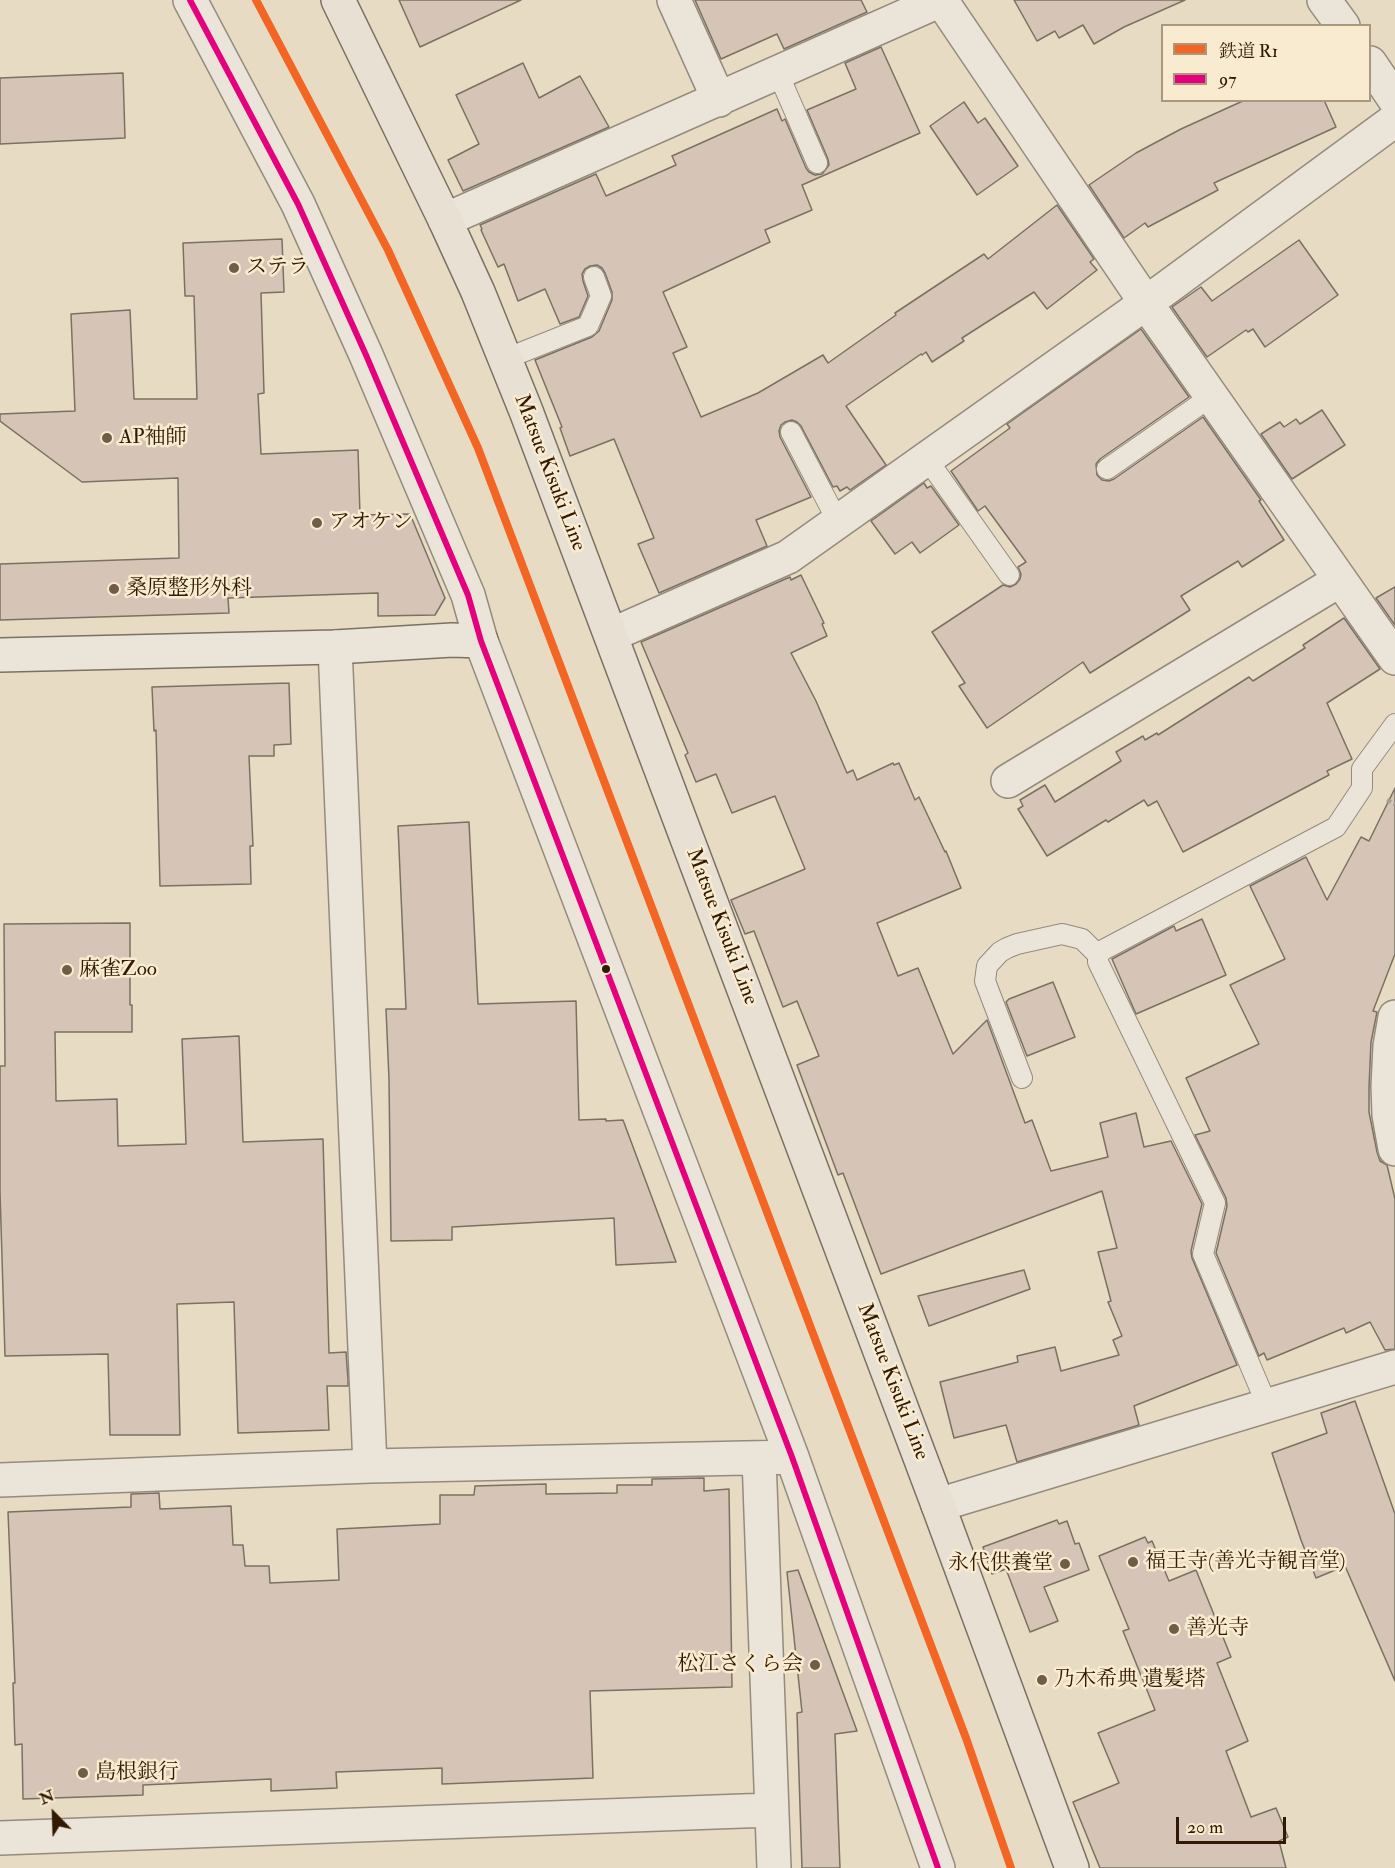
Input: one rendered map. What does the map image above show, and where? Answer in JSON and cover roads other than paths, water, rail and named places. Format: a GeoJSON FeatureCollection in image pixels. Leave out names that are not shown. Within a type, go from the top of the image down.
{"type":"FeatureCollection","features":[{"type":"Feature","properties":{"kind":"main road","name":"Matsue Kisuki Line"},"geometry":{"type":"LineString","coordinates":[[338,0],[445,220],[505,359],[938,1505],[1072,1868]]}},
{"type":"Feature","properties":{"kind":"street"},"geometry":{"type":"LineString","coordinates":[[190,0],[298,204],[366,355],[468,595],[481,641],[792,1457],[938,1868]]}},
{"type":"Feature","properties":{"kind":"street"},"geometry":{"type":"LineString","coordinates":[[674,0],[718,100]]}},
{"type":"Feature","properties":{"kind":"street"},"geometry":{"type":"LineString","coordinates":[[445,220],[941,0],[1146,303],[1395,658]]}},
{"type":"Feature","properties":{"kind":"street"},"geometry":{"type":"LineString","coordinates":[[1324,0],[1342,24]]}},
{"type":"Feature","properties":{"kind":"street"},"geometry":{"type":"LineString","coordinates":[[1371,64],[1395,100]]}},
{"type":"Feature","properties":{"kind":"street"},"geometry":{"type":"LineString","coordinates":[[611,635],[788,557],[1146,303],[1395,120]]}},
{"type":"Feature","properties":{"kind":"street"},"geometry":{"type":"LineString","coordinates":[[1008,781],[1340,580]]}},
{"type":"Feature","properties":{"kind":"street"},"geometry":{"type":"LineString","coordinates":[[0,655],[335,647],[452,640],[481,641]]}},
{"type":"Feature","properties":{"kind":"street"},"geometry":{"type":"LineString","coordinates":[[335,647],[370,1466]]}},
{"type":"Feature","properties":{"kind":"street"},"geometry":{"type":"LineString","coordinates":[[1395,1017],[1390,1046],[1388,1086],[1389,1115],[1395,1149]]}},
{"type":"Feature","properties":{"kind":"street"},"geometry":{"type":"LineString","coordinates":[[938,1505],[1395,1367]]}},
{"type":"Feature","properties":{"kind":"street"},"geometry":{"type":"LineString","coordinates":[[0,1480],[370,1466],[792,1457]]}},
{"type":"Feature","properties":{"kind":"street"},"geometry":{"type":"LineString","coordinates":[[759,1458],[770,1810],[774,1868]]}},
{"type":"Feature","properties":{"kind":"street"},"geometry":{"type":"LineString","coordinates":[[0,1838],[770,1810]]}},
{"type":"Feature","properties":{"kind":"lane"},"geometry":{"type":"LineString","coordinates":[[778,73],[818,163]]}},
{"type":"Feature","properties":{"kind":"lane"},"geometry":{"type":"LineString","coordinates":[[505,359],[588,326],[601,297],[594,277]]}},
{"type":"Feature","properties":{"kind":"lane"},"geometry":{"type":"LineString","coordinates":[[1107,469],[1212,396]]}},
{"type":"Feature","properties":{"kind":"lane"},"geometry":{"type":"LineString","coordinates":[[791,432],[838,522]]}},
{"type":"Feature","properties":{"kind":"lane"},"geometry":{"type":"LineString","coordinates":[[927,459],[1010,574]]}},
{"type":"Feature","properties":{"kind":"lane"},"geometry":{"type":"LineString","coordinates":[[1267,1406],[1203,1254],[1215,1203],[1098,962],[1098,955],[1103,950],[1336,827],[1362,788],[1362,769],[1395,724]]}},
{"type":"Feature","properties":{"kind":"lane"},"geometry":{"type":"LineString","coordinates":[[1022,1078],[986,981],[987,966],[1000,952],[1017,944],[1062,934],[1082,939],[1098,955]]}},
{"type":"Feature","properties":{"kind":"rail line","name":"R1"},"geometry":{"type":"LineString","coordinates":[[256,0],[388,250],[478,448],[966,1738],[1011,1868]]}},
{"type":"Feature","properties":{"kind":"place","name":"ステラ"},"geometry":{"type":"Point","coordinates":[234,268]}},
{"type":"Feature","properties":{"kind":"place","name":"AP袖師"},"geometry":{"type":"Point","coordinates":[107,438]}},
{"type":"Feature","properties":{"kind":"place","name":"アオケン"},"geometry":{"type":"Point","coordinates":[317,523]}},
{"type":"Feature","properties":{"kind":"place","name":"桑原整形外科"},"geometry":{"type":"Point","coordinates":[114,589]}},
{"type":"Feature","properties":{"kind":"place","name":"麻雀Zoo"},"geometry":{"type":"Point","coordinates":[67,970]}},
{"type":"Feature","properties":{"kind":"place","name":"福王寺(善光寺観音堂)"},"geometry":{"type":"Point","coordinates":[1133,1562]}},
{"type":"Feature","properties":{"kind":"place","name":"永代供養堂"},"geometry":{"type":"Point","coordinates":[1065,1564]}},
{"type":"Feature","properties":{"kind":"place","name":"善光寺"},"geometry":{"type":"Point","coordinates":[1174,1629]}},
{"type":"Feature","properties":{"kind":"place","name":"松江さくら会"},"geometry":{"type":"Point","coordinates":[815,1665]}},
{"type":"Feature","properties":{"kind":"place","name":"乃木希典 遺髪塔"},"geometry":{"type":"Point","coordinates":[1042,1680]}},
{"type":"Feature","properties":{"kind":"place","name":"島根銀行"},"geometry":{"type":"Point","coordinates":[83,1773]}}]}
